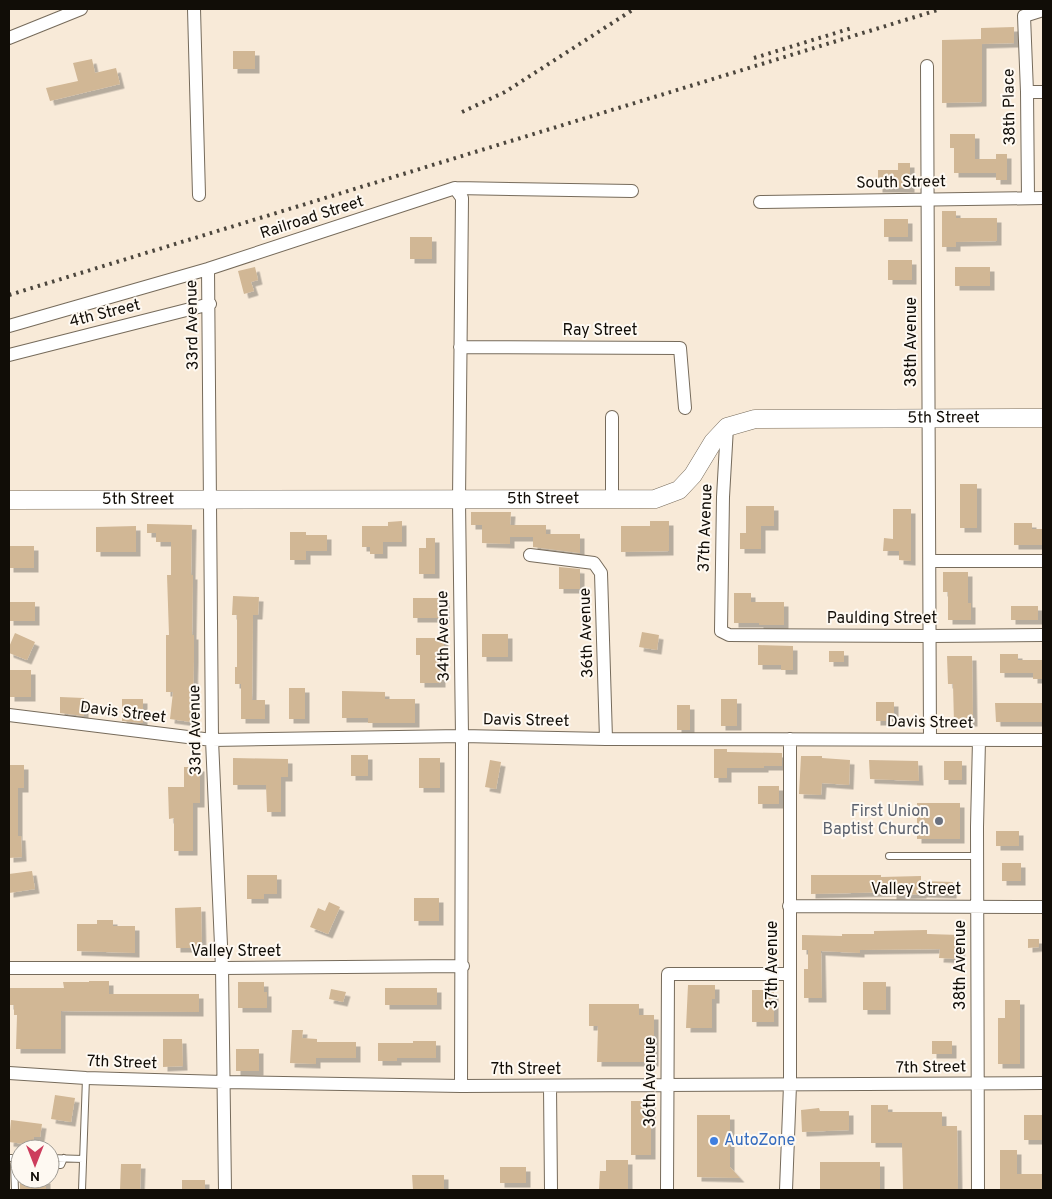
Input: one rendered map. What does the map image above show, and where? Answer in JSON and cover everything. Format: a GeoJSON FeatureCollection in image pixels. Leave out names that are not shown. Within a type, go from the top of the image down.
{"type":"FeatureCollection","features":[{"type":"Feature","properties":{"kind":"street"},"geometry":{"type":"LineString","coordinates":[[9,38],[81,9]]}},
{"type":"Feature","properties":{"kind":"street"},"geometry":{"type":"LineString","coordinates":[[194,9],[199,195]]}},
{"type":"Feature","properties":{"kind":"street","name":"38th Place"},"geometry":{"type":"LineString","coordinates":[[1028,198],[1024,16],[1043,10]]}},
{"type":"Feature","properties":{"kind":"street","name":"38th Avenue"},"geometry":{"type":"LineString","coordinates":[[927,66],[930,739]]}},
{"type":"Feature","properties":{"kind":"street"},"geometry":{"type":"LineString","coordinates":[[1027,92],[1043,92]]}},
{"type":"Feature","properties":{"kind":"street","name":"Railroad Street"},"geometry":{"type":"LineString","coordinates":[[9,326],[208,269],[455,188],[632,191]]}},
{"type":"Feature","properties":{"kind":"street","name":"34th Avenue"},"geometry":{"type":"LineString","coordinates":[[455,188],[462,198],[459,501],[462,736],[462,1086]]}},
{"type":"Feature","properties":{"kind":"street","name":"South Street"},"geometry":{"type":"LineString","coordinates":[[760,202],[1043,198]]}},
{"type":"Feature","properties":{"kind":"street","name":"33rd Avenue"},"geometry":{"type":"LineString","coordinates":[[208,269],[210,304],[212,740],[222,968],[225,1190]]}},
{"type":"Feature","properties":{"kind":"street","name":"4th Street"},"geometry":{"type":"LineString","coordinates":[[9,355],[210,304]]}},
{"type":"Feature","properties":{"kind":"street","name":"Ray Street"},"geometry":{"type":"LineString","coordinates":[[460,347],[680,348],[685,408]]}},
{"type":"Feature","properties":{"kind":"street"},"geometry":{"type":"LineString","coordinates":[[612,417],[612,499]]}},
{"type":"Feature","properties":{"kind":"street","name":"5th Street"},"geometry":{"type":"LineString","coordinates":[[9,500],[459,501],[656,499],[679,490],[693,475],[713,442],[727,427],[755,419],[1043,418]]}},
{"type":"Feature","properties":{"kind":"street","name":"37th Avenue"},"geometry":{"type":"LineString","coordinates":[[721,631],[723,497],[727,427]]}},
{"type":"Feature","properties":{"kind":"street","name":"36th Avenue"},"geometry":{"type":"LineString","coordinates":[[530,555],[594,563],[601,573],[606,739]]}},
{"type":"Feature","properties":{"kind":"street"},"geometry":{"type":"LineString","coordinates":[[930,561],[1043,560]]}},
{"type":"Feature","properties":{"kind":"street","name":"Paulding Street"},"geometry":{"type":"LineString","coordinates":[[721,631],[729,635],[1043,635]]}},
{"type":"Feature","properties":{"kind":"street","name":"Davis Street"},"geometry":{"type":"LineString","coordinates":[[9,715],[212,740],[462,736],[606,739],[1043,740]]}},
{"type":"Feature","properties":{"kind":"street","name":"37th Avenue"},"geometry":{"type":"LineString","coordinates":[[786,1190],[790,1085],[788,974],[790,739]]}},
{"type":"Feature","properties":{"kind":"street","name":"38th Avenue"},"geometry":{"type":"LineString","coordinates":[[978,1190],[977,856],[979,740]]}},
{"type":"Feature","properties":{"kind":"street","name":"Valley Street"},"geometry":{"type":"LineString","coordinates":[[789,906],[1043,907]]}},
{"type":"Feature","properties":{"kind":"street","name":"Valley Street"},"geometry":{"type":"LineString","coordinates":[[9,968],[463,966]]}},
{"type":"Feature","properties":{"kind":"street","name":"36th Avenue"},"geometry":{"type":"LineString","coordinates":[[668,1190],[668,974],[788,974]]}},
{"type":"Feature","properties":{"kind":"street","name":"7th Street"},"geometry":{"type":"LineString","coordinates":[[9,1073],[86,1078],[223,1082],[550,1087],[667,1084],[1043,1083]]}},
{"type":"Feature","properties":{"kind":"street"},"geometry":{"type":"LineString","coordinates":[[550,1087],[551,1190]]}},
{"type":"Feature","properties":{"kind":"lane"},"geometry":{"type":"LineString","coordinates":[[890,856],[977,856]]}},
{"type":"Feature","properties":{"kind":"lane"},"geometry":{"type":"LineString","coordinates":[[82,1190],[86,1078]]}},
{"type":"Feature","properties":{"kind":"lane"},"geometry":{"type":"LineString","coordinates":[[60,1158],[83,1159]]}},
{"type":"Feature","properties":{"kind":"lane"},"geometry":{"type":"LineString","coordinates":[[60,1165],[64,1158]]}},
{"type":"Feature","properties":{"kind":"building"},"geometry":{"type":"Polygon","coordinates":[[[1014,27],[1014,43],[982,44],[982,102],[942,103],[942,40],[981,39],[981,28],[1014,27]]]}},
{"type":"Feature","properties":{"kind":"building"},"geometry":{"type":"Polygon","coordinates":[[[233,51],[255,51],[255,69],[233,69],[233,51]]]}},
{"type":"Feature","properties":{"kind":"building"},"geometry":{"type":"Polygon","coordinates":[[[92,59],[95,73],[116,68],[120,84],[50,101],[46,88],[78,81],[73,63],[92,59]]]}},
{"type":"Feature","properties":{"kind":"building"},"geometry":{"type":"Polygon","coordinates":[[[950,134],[975,134],[975,159],[996,159],[996,154],[1007,154],[1007,180],[996,180],[996,173],[954,173],[954,148],[950,148],[950,134]]]}},
{"type":"Feature","properties":{"kind":"building"},"geometry":{"type":"Polygon","coordinates":[[[898,163],[910,163],[910,188],[878,188],[878,170],[898,170],[898,163]]]}},
{"type":"Feature","properties":{"kind":"building"},"geometry":{"type":"Polygon","coordinates":[[[942,211],[956,211],[956,218],[997,218],[997,241],[956,242],[956,247],[942,247],[942,211]]]}},
{"type":"Feature","properties":{"kind":"building"},"geometry":{"type":"Polygon","coordinates":[[[884,219],[908,219],[908,237],[884,237],[884,219]]]}},
{"type":"Feature","properties":{"kind":"building"},"geometry":{"type":"Polygon","coordinates":[[[410,237],[432,237],[432,259],[410,259],[410,237]]]}},
{"type":"Feature","properties":{"kind":"building"},"geometry":{"type":"Polygon","coordinates":[[[888,260],[912,260],[912,280],[888,280],[888,260]]]}},
{"type":"Feature","properties":{"kind":"building"},"geometry":{"type":"Polygon","coordinates":[[[255,267],[258,280],[251,282],[254,291],[244,294],[238,271],[255,267]]]}},
{"type":"Feature","properties":{"kind":"building"},"geometry":{"type":"Polygon","coordinates":[[[955,267],[990,267],[990,286],[955,286],[955,267]]]}},
{"type":"Feature","properties":{"kind":"building"},"geometry":{"type":"Polygon","coordinates":[[[960,484],[977,484],[977,528],[960,528],[960,484]]]}},
{"type":"Feature","properties":{"kind":"building"},"geometry":{"type":"Polygon","coordinates":[[[746,506],[774,506],[774,526],[761,526],[761,549],[740,549],[740,533],[746,533],[746,506]]]}},
{"type":"Feature","properties":{"kind":"building"},"geometry":{"type":"Polygon","coordinates":[[[893,509],[911,509],[911,561],[899,560],[899,551],[883,551],[884,538],[893,539],[893,509]]]}},
{"type":"Feature","properties":{"kind":"building"},"geometry":{"type":"Polygon","coordinates":[[[471,512],[511,512],[510,525],[546,525],[546,534],[580,534],[580,553],[533,547],[533,537],[510,537],[510,544],[482,543],[482,525],[471,525],[471,512]]]}},
{"type":"Feature","properties":{"kind":"building"},"geometry":{"type":"Polygon","coordinates":[[[402,521],[402,542],[383,542],[383,554],[370,554],[370,547],[362,547],[362,526],[388,526],[388,522],[402,521]]]}},
{"type":"Feature","properties":{"kind":"building"},"geometry":{"type":"Polygon","coordinates":[[[650,521],[669,521],[669,551],[621,552],[621,526],[650,526],[650,521]]]}},
{"type":"Feature","properties":{"kind":"building"},"geometry":{"type":"Polygon","coordinates":[[[1014,523],[1032,523],[1032,529],[1043,529],[1043,545],[1014,545],[1014,523]]]}},
{"type":"Feature","properties":{"kind":"building"},"geometry":{"type":"Polygon","coordinates":[[[147,524],[192,525],[191,575],[193,575],[192,635],[194,635],[194,658],[191,722],[170,719],[173,692],[166,692],[166,635],[169,635],[167,575],[171,575],[171,542],[156,542],[156,533],[147,533],[147,524]]]}},
{"type":"Feature","properties":{"kind":"building"},"geometry":{"type":"Polygon","coordinates":[[[136,526],[136,552],[96,552],[96,527],[136,526]]]}},
{"type":"Feature","properties":{"kind":"building"},"geometry":{"type":"Polygon","coordinates":[[[290,532],[306,532],[306,535],[327,535],[327,551],[306,551],[306,560],[290,560],[290,532]]]}},
{"type":"Feature","properties":{"kind":"building"},"geometry":{"type":"Polygon","coordinates":[[[426,538],[435,538],[435,574],[419,574],[419,548],[426,548],[426,538]]]}},
{"type":"Feature","properties":{"kind":"building"},"geometry":{"type":"Polygon","coordinates":[[[9,546],[34,546],[34,568],[9,568],[9,546]]]}},
{"type":"Feature","properties":{"kind":"building"},"geometry":{"type":"Polygon","coordinates":[[[559,567],[580,569],[580,589],[559,589],[559,567]]]}},
{"type":"Feature","properties":{"kind":"building"},"geometry":{"type":"Polygon","coordinates":[[[943,572],[968,572],[968,603],[971,603],[971,620],[948,620],[948,592],[943,592],[943,572]]]}},
{"type":"Feature","properties":{"kind":"building"},"geometry":{"type":"Polygon","coordinates":[[[734,593],[751,593],[751,602],[784,602],[784,625],[734,623],[734,593]]]}},
{"type":"Feature","properties":{"kind":"building"},"geometry":{"type":"Polygon","coordinates":[[[233,596],[259,597],[258,615],[253,615],[252,700],[265,700],[265,719],[241,719],[241,684],[235,684],[235,667],[237,667],[237,615],[232,615],[233,596]]]}},
{"type":"Feature","properties":{"kind":"building"},"geometry":{"type":"Polygon","coordinates":[[[413,598],[445,598],[445,618],[413,618],[413,598]]]}},
{"type":"Feature","properties":{"kind":"building"},"geometry":{"type":"Polygon","coordinates":[[[9,602],[35,602],[35,621],[9,621],[9,602]]]}},
{"type":"Feature","properties":{"kind":"building"},"geometry":{"type":"Polygon","coordinates":[[[1011,606],[1038,606],[1038,620],[1011,620],[1011,606]]]}},
{"type":"Feature","properties":{"kind":"building"},"geometry":{"type":"Polygon","coordinates":[[[642,632],[659,635],[657,650],[639,647],[642,632]]]}},
{"type":"Feature","properties":{"kind":"building"},"geometry":{"type":"Polygon","coordinates":[[[15,633],[35,642],[27,660],[9,653],[9,647],[15,633]]]}},
{"type":"Feature","properties":{"kind":"building"},"geometry":{"type":"Polygon","coordinates":[[[482,634],[508,634],[508,657],[482,657],[482,634]]]}},
{"type":"Feature","properties":{"kind":"building"},"geometry":{"type":"Polygon","coordinates":[[[416,638],[444,638],[444,655],[441,655],[441,683],[420,683],[420,655],[416,655],[416,638]]]}},
{"type":"Feature","properties":{"kind":"building"},"geometry":{"type":"Polygon","coordinates":[[[758,645],[793,646],[793,670],[781,670],[781,665],[758,665],[758,645]]]}},
{"type":"Feature","properties":{"kind":"building"},"geometry":{"type":"Polygon","coordinates":[[[829,651],[844,651],[844,662],[829,662],[829,651]]]}},
{"type":"Feature","properties":{"kind":"building"},"geometry":{"type":"Polygon","coordinates":[[[1000,654],[1018,654],[1018,660],[1043,660],[1043,679],[1033,679],[1033,673],[1000,673],[1000,654]]]}},
{"type":"Feature","properties":{"kind":"building"},"geometry":{"type":"Polygon","coordinates":[[[947,656],[972,656],[973,722],[954,723],[953,684],[948,684],[947,656]]]}},
{"type":"Feature","properties":{"kind":"building"},"geometry":{"type":"Polygon","coordinates":[[[10,670],[31,670],[31,697],[10,697],[10,670]]]}},
{"type":"Feature","properties":{"kind":"building"},"geometry":{"type":"Polygon","coordinates":[[[289,688],[305,688],[305,719],[289,719],[289,688]]]}},
{"type":"Feature","properties":{"kind":"building"},"geometry":{"type":"Polygon","coordinates":[[[342,691],[385,692],[385,699],[415,699],[415,723],[368,723],[368,718],[342,718],[342,691]]]}},
{"type":"Feature","properties":{"kind":"building"},"geometry":{"type":"Polygon","coordinates":[[[60,697],[84,698],[84,716],[60,713],[60,697]]]}},
{"type":"Feature","properties":{"kind":"building"},"geometry":{"type":"Polygon","coordinates":[[[122,699],[143,699],[143,723],[122,721],[122,699]]]}},
{"type":"Feature","properties":{"kind":"building"},"geometry":{"type":"Polygon","coordinates":[[[721,699],[737,699],[737,726],[721,726],[721,699]]]}},
{"type":"Feature","properties":{"kind":"building"},"geometry":{"type":"Polygon","coordinates":[[[876,702],[894,702],[894,717],[886,717],[886,721],[876,721],[876,702]]]}},
{"type":"Feature","properties":{"kind":"building"},"geometry":{"type":"Polygon","coordinates":[[[995,703],[1043,703],[1043,722],[996,722],[995,703]]]}},
{"type":"Feature","properties":{"kind":"building"},"geometry":{"type":"Polygon","coordinates":[[[677,705],[690,705],[690,730],[677,730],[677,705]]]}},
{"type":"Feature","properties":{"kind":"building"},"geometry":{"type":"Polygon","coordinates":[[[714,749],[727,749],[727,752],[782,753],[782,766],[727,768],[727,778],[714,778],[714,749]]]}},
{"type":"Feature","properties":{"kind":"building"},"geometry":{"type":"Polygon","coordinates":[[[351,755],[368,755],[368,776],[351,776],[351,755]]]}},
{"type":"Feature","properties":{"kind":"building"},"geometry":{"type":"Polygon","coordinates":[[[801,756],[822,756],[822,758],[850,760],[849,785],[822,783],[821,795],[799,794],[801,756]]]}},
{"type":"Feature","properties":{"kind":"building"},"geometry":{"type":"Polygon","coordinates":[[[233,758],[288,759],[288,777],[281,777],[281,812],[267,812],[266,785],[233,785],[233,758]]]}},
{"type":"Feature","properties":{"kind":"building"},"geometry":{"type":"Polygon","coordinates":[[[419,758],[440,758],[440,788],[419,788],[419,758]]]}},
{"type":"Feature","properties":{"kind":"building"},"geometry":{"type":"Polygon","coordinates":[[[490,760],[501,762],[496,789],[485,787],[490,760]]]}},
{"type":"Feature","properties":{"kind":"building"},"geometry":{"type":"Polygon","coordinates":[[[869,760],[918,761],[919,781],[870,779],[869,760]]]}},
{"type":"Feature","properties":{"kind":"building"},"geometry":{"type":"Polygon","coordinates":[[[944,761],[962,761],[962,780],[944,780],[944,761]]]}},
{"type":"Feature","properties":{"kind":"building"},"geometry":{"type":"Polygon","coordinates":[[[9,765],[24,765],[24,788],[18,788],[18,836],[21,836],[22,857],[9,858],[9,765]]]}},
{"type":"Feature","properties":{"kind":"building"},"geometry":{"type":"Polygon","coordinates":[[[184,767],[200,767],[200,803],[193,803],[193,851],[174,851],[174,818],[169,819],[168,787],[184,787],[184,767]]]}},
{"type":"Feature","properties":{"kind":"building"},"geometry":{"type":"Polygon","coordinates":[[[758,786],[779,786],[779,804],[758,804],[758,786]]]}},
{"type":"Feature","properties":{"kind":"building","name":"First Union Baptist Church"},"geometry":{"type":"Polygon","coordinates":[[[917,803],[960,803],[960,839],[917,839],[917,803]]]}},
{"type":"Feature","properties":{"kind":"building"},"geometry":{"type":"Polygon","coordinates":[[[996,831],[1019,831],[1019,846],[996,846],[996,831]]]}},
{"type":"Feature","properties":{"kind":"building"},"geometry":{"type":"Polygon","coordinates":[[[1002,863],[1021,863],[1021,881],[1002,881],[1002,863]]]}},
{"type":"Feature","properties":{"kind":"building"},"geometry":{"type":"Polygon","coordinates":[[[32,871],[35,889],[9,893],[9,874],[32,871]]]}},
{"type":"Feature","properties":{"kind":"building"},"geometry":{"type":"Polygon","coordinates":[[[247,875],[277,875],[277,894],[264,894],[264,899],[247,899],[247,875]]]}},
{"type":"Feature","properties":{"kind":"building"},"geometry":{"type":"Polygon","coordinates":[[[811,875],[921,876],[921,881],[953,882],[952,894],[892,895],[892,892],[811,894],[811,875]]]}},
{"type":"Feature","properties":{"kind":"building"},"geometry":{"type":"Polygon","coordinates":[[[414,898],[439,898],[439,921],[414,921],[414,898]]]}},
{"type":"Feature","properties":{"kind":"building"},"geometry":{"type":"Polygon","coordinates":[[[329,902],[340,907],[328,934],[310,927],[318,908],[325,911],[329,902]]]}},
{"type":"Feature","properties":{"kind":"building"},"geometry":{"type":"Polygon","coordinates":[[[201,907],[202,948],[176,948],[175,908],[201,907]]]}},
{"type":"Feature","properties":{"kind":"building"},"geometry":{"type":"Polygon","coordinates":[[[97,920],[113,920],[113,926],[135,926],[135,953],[77,951],[77,924],[97,924],[97,920]]]}},
{"type":"Feature","properties":{"kind":"building"},"geometry":{"type":"Polygon","coordinates":[[[927,930],[927,934],[961,935],[960,959],[939,958],[940,949],[860,950],[860,953],[821,951],[822,998],[804,998],[804,969],[808,969],[808,950],[802,950],[802,935],[842,936],[842,934],[874,934],[874,931],[927,930]]]}},
{"type":"Feature","properties":{"kind":"building"},"geometry":{"type":"Polygon","coordinates":[[[1028,939],[1039,939],[1039,947],[1028,948],[1028,939]]]}},
{"type":"Feature","properties":{"kind":"building"},"geometry":{"type":"Polygon","coordinates":[[[109,981],[109,994],[199,994],[199,1012],[61,1011],[61,1049],[16,1049],[17,1015],[14,1015],[14,1005],[9,1005],[9,988],[64,988],[63,982],[109,981]]]}},
{"type":"Feature","properties":{"kind":"building"},"geometry":{"type":"Polygon","coordinates":[[[238,982],[264,982],[264,992],[267,992],[267,1008],[238,1008],[238,982]]]}},
{"type":"Feature","properties":{"kind":"building"},"geometry":{"type":"Polygon","coordinates":[[[863,982],[886,982],[886,1010],[863,1010],[863,982]]]}},
{"type":"Feature","properties":{"kind":"building"},"geometry":{"type":"Polygon","coordinates":[[[688,985],[715,985],[715,999],[712,999],[712,1028],[686,1028],[688,985]]]}},
{"type":"Feature","properties":{"kind":"building"},"geometry":{"type":"Polygon","coordinates":[[[385,988],[437,988],[437,1005],[385,1005],[385,988]]]}},
{"type":"Feature","properties":{"kind":"building"},"geometry":{"type":"Polygon","coordinates":[[[331,989],[346,992],[343,1002],[329,999],[331,989]]]}},
{"type":"Feature","properties":{"kind":"building"},"geometry":{"type":"Polygon","coordinates":[[[752,990],[774,990],[774,1022],[752,1022],[752,990]]]}},
{"type":"Feature","properties":{"kind":"building"},"geometry":{"type":"Polygon","coordinates":[[[1005,1000],[1020,1000],[1020,1064],[998,1064],[998,1018],[1005,1018],[1005,1000]]]}},
{"type":"Feature","properties":{"kind":"building"},"geometry":{"type":"Polygon","coordinates":[[[589,1004],[639,1004],[639,1015],[654,1015],[654,1062],[597,1062],[598,1026],[589,1026],[589,1004]]]}},
{"type":"Feature","properties":{"kind":"building"},"geometry":{"type":"Polygon","coordinates":[[[292,1030],[303,1030],[302,1038],[317,1039],[317,1042],[356,1042],[356,1058],[316,1058],[316,1064],[290,1063],[292,1030]]]}},
{"type":"Feature","properties":{"kind":"building"},"geometry":{"type":"Polygon","coordinates":[[[163,1039],[182,1039],[183,1066],[163,1067],[163,1039]]]}},
{"type":"Feature","properties":{"kind":"building"},"geometry":{"type":"Polygon","coordinates":[[[413,1041],[436,1041],[436,1058],[397,1058],[397,1061],[378,1061],[378,1043],[413,1043],[413,1041]]]}},
{"type":"Feature","properties":{"kind":"building"},"geometry":{"type":"Polygon","coordinates":[[[932,1041],[952,1041],[952,1054],[932,1054],[932,1041]]]}},
{"type":"Feature","properties":{"kind":"building"},"geometry":{"type":"Polygon","coordinates":[[[236,1049],[259,1049],[259,1071],[236,1071],[236,1049]]]}},
{"type":"Feature","properties":{"kind":"building"},"geometry":{"type":"Polygon","coordinates":[[[55,1095],[75,1098],[71,1122],[51,1119],[55,1095]]]}},
{"type":"Feature","properties":{"kind":"building"},"geometry":{"type":"Polygon","coordinates":[[[631,1101],[651,1101],[651,1155],[631,1155],[631,1101]]]}},
{"type":"Feature","properties":{"kind":"building"},"geometry":{"type":"Polygon","coordinates":[[[871,1105],[888,1105],[888,1112],[942,1112],[942,1126],[957,1126],[958,1190],[903,1190],[902,1143],[871,1143],[871,1105]]]}},
{"type":"Feature","properties":{"kind":"building"},"geometry":{"type":"Polygon","coordinates":[[[819,1108],[820,1111],[849,1111],[849,1130],[802,1132],[801,1110],[819,1108]]]}},
{"type":"Feature","properties":{"kind":"building","name":"AutoZone"},"geometry":{"type":"Polygon","coordinates":[[[697,1115],[730,1115],[730,1167],[740,1178],[697,1177],[697,1115]]]}},
{"type":"Feature","properties":{"kind":"building"},"geometry":{"type":"Polygon","coordinates":[[[1024,1115],[1042,1115],[1042,1140],[1024,1140],[1024,1115]]]}},
{"type":"Feature","properties":{"kind":"building"},"geometry":{"type":"Polygon","coordinates":[[[11,1120],[42,1124],[40,1137],[34,1137],[34,1139],[10,1139],[9,1142],[11,1120]]]}},
{"type":"Feature","properties":{"kind":"building"},"geometry":{"type":"Polygon","coordinates":[[[1000,1150],[1017,1150],[1017,1174],[1043,1174],[1043,1190],[1000,1190],[1000,1150]]]}},
{"type":"Feature","properties":{"kind":"building"},"geometry":{"type":"Polygon","coordinates":[[[606,1160],[628,1160],[628,1190],[599,1190],[600,1171],[606,1171],[606,1160]]]}},
{"type":"Feature","properties":{"kind":"building"},"geometry":{"type":"Polygon","coordinates":[[[820,1162],[880,1162],[880,1189],[820,1189],[820,1162]]]}},
{"type":"Feature","properties":{"kind":"building"},"geometry":{"type":"Polygon","coordinates":[[[121,1164],[141,1164],[140,1190],[120,1190],[121,1164]]]}},
{"type":"Feature","properties":{"kind":"building"},"geometry":{"type":"Polygon","coordinates":[[[500,1167],[526,1167],[526,1183],[500,1183],[500,1167]]]}},
{"type":"Feature","properties":{"kind":"building"},"geometry":{"type":"Polygon","coordinates":[[[412,1175],[444,1175],[444,1190],[413,1190],[412,1175]]]}},
{"type":"Feature","properties":{"kind":"building"},"geometry":{"type":"Polygon","coordinates":[[[182,1180],[205,1180],[205,1190],[182,1190],[182,1180]]]}},
{"type":"Feature","properties":{"kind":"railway"},"geometry":{"type":"LineString","coordinates":[[462,112],[505,92],[634,9]]}},
{"type":"Feature","properties":{"kind":"railway"},"geometry":{"type":"LineString","coordinates":[[9,295],[941,9]]}},
{"type":"Feature","properties":{"kind":"railway"},"geometry":{"type":"LineString","coordinates":[[754,58],[852,28]]}},
{"type":"Feature","properties":{"kind":"place","name":"First Union Baptist Church"},"geometry":{"type":"Point","coordinates":[939,821]}},
{"type":"Feature","properties":{"kind":"place","name":"AutoZone"},"geometry":{"type":"Point","coordinates":[714,1141]}}]}
